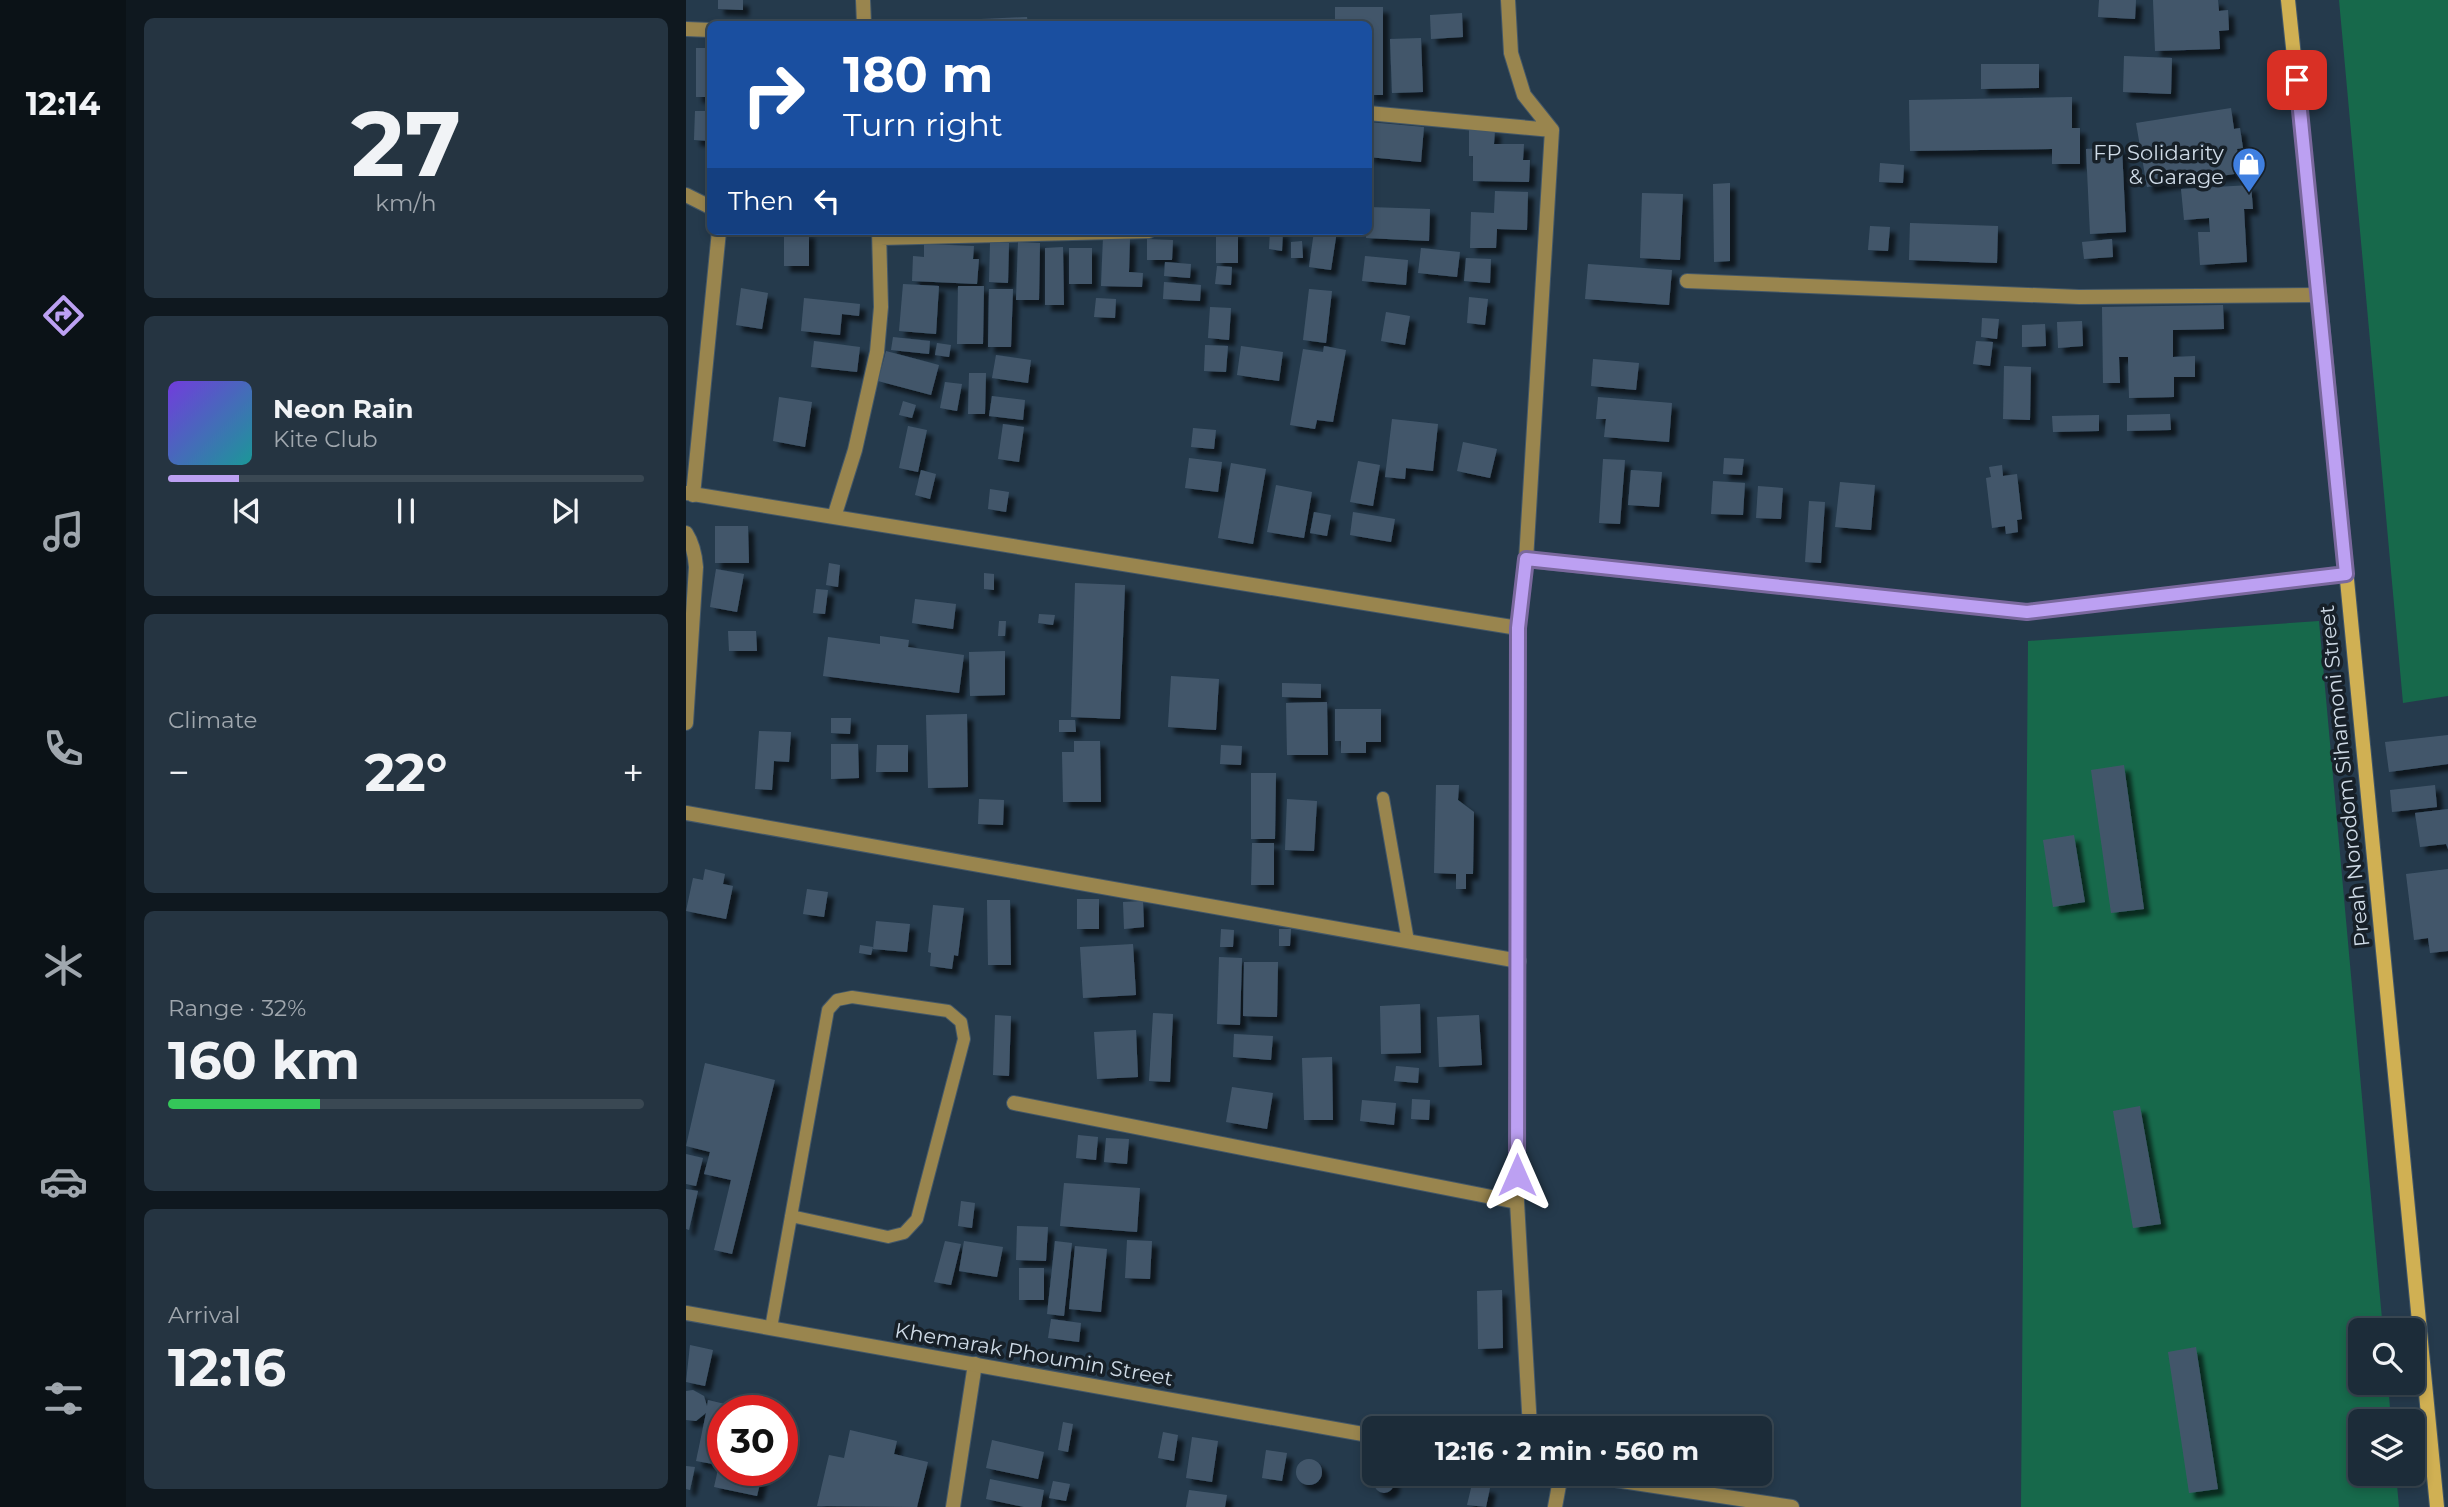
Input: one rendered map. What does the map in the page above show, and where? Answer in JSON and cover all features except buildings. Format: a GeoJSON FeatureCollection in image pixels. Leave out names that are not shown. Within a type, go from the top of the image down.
{"type":"FeatureCollection","features":[{"type":"Feature","properties":{"kind":"main road","name":"Preah Norodom Sihamoni Street"},"geometry":{"type":"LineString","coordinates":[[2288,0],[2437,1507]]}},
{"type":"Feature","properties":{"kind":"street"},"geometry":{"type":"LineString","coordinates":[[863,0],[864,21]]}},
{"type":"Feature","properties":{"kind":"street"},"geometry":{"type":"LineString","coordinates":[[1508,0],[1511,53],[1524,95],[1552,131],[1526,559],[1518,628],[1517,1202],[1529,1416]]}},
{"type":"Feature","properties":{"kind":"street"},"geometry":{"type":"LineString","coordinates":[[686,29],[707,30]]}},
{"type":"Feature","properties":{"kind":"street"},"geometry":{"type":"LineString","coordinates":[[1372,113],[1552,131]]}},
{"type":"Feature","properties":{"kind":"street"},"geometry":{"type":"LineString","coordinates":[[686,195],[707,206]]}},
{"type":"Feature","properties":{"kind":"street"},"geometry":{"type":"LineString","coordinates":[[719,235],[689,494],[1518,628]]}},
{"type":"Feature","properties":{"kind":"street"},"geometry":{"type":"LineString","coordinates":[[834,517],[855,450],[877,352],[881,307],[880,235]]}},
{"type":"Feature","properties":{"kind":"street"},"geometry":{"type":"LineString","coordinates":[[1687,281],[2079,297],[2319,295]]}},
{"type":"Feature","properties":{"kind":"street"},"geometry":{"type":"LineString","coordinates":[[686,533],[695,554],[695,567],[686,723]]}},
{"type":"Feature","properties":{"kind":"street"},"geometry":{"type":"LineString","coordinates":[[1526,559],[2027,612],[2346,574]]}},
{"type":"Feature","properties":{"kind":"street"},"geometry":{"type":"LineString","coordinates":[[686,813],[1518,961]]}},
{"type":"Feature","properties":{"kind":"street"},"geometry":{"type":"LineString","coordinates":[[1014,1103],[1517,1202]]}},
{"type":"Feature","properties":{"kind":"street","name":"Khemarak Phoumin Street"},"geometry":{"type":"LineString","coordinates":[[686,1313],[1362,1434]]}},
{"type":"Feature","properties":{"kind":"street"},"geometry":{"type":"LineString","coordinates":[[953,1507],[975,1364]]}},
{"type":"Feature","properties":{"kind":"street"},"geometry":{"type":"LineString","coordinates":[[1555,1507],[1559,1486]]}},
{"type":"Feature","properties":{"kind":"street"},"geometry":{"type":"LineString","coordinates":[[1655,1486],[1792,1507]]}},
{"type":"Feature","properties":{"kind":"lane"},"geometry":{"type":"LineString","coordinates":[[1383,798],[1408,941]]}},
{"type":"Feature","properties":{"kind":"lane"},"geometry":{"type":"LineString","coordinates":[[771,1328],[791,1216],[828,1010],[836,1000],[852,998],[948,1011],[961,1023],[964,1039],[917,1219],[904,1233],[888,1237],[791,1216]]}},
{"type":"Feature","properties":{"kind":"green space"},"geometry":{"type":"Polygon","coordinates":[[[2339,0],[2448,0],[2448,696],[2403,703],[2339,0]]]}},
{"type":"Feature","properties":{"kind":"green space"},"geometry":{"type":"Polygon","coordinates":[[[2319,621],[2382,1318],[2348,1318],[2348,1395],[2389,1395],[2390,1409],[2348,1409],[2348,1486],[2397,1486],[2399,1507],[2021,1507],[2028,641],[2319,621]]]}},
{"type":"Feature","properties":{"kind":"place","name":"FP Solidarity & Garage"},"geometry":{"type":"Point","coordinates":[2249,194]}},
{"type":"Feature","properties":{"kind":"route"},"geometry":{"type":"LineString","coordinates":[[1517,1175],[1518,628],[1526,559],[2027,612],[2346,574],[2297,80]]}}]}
